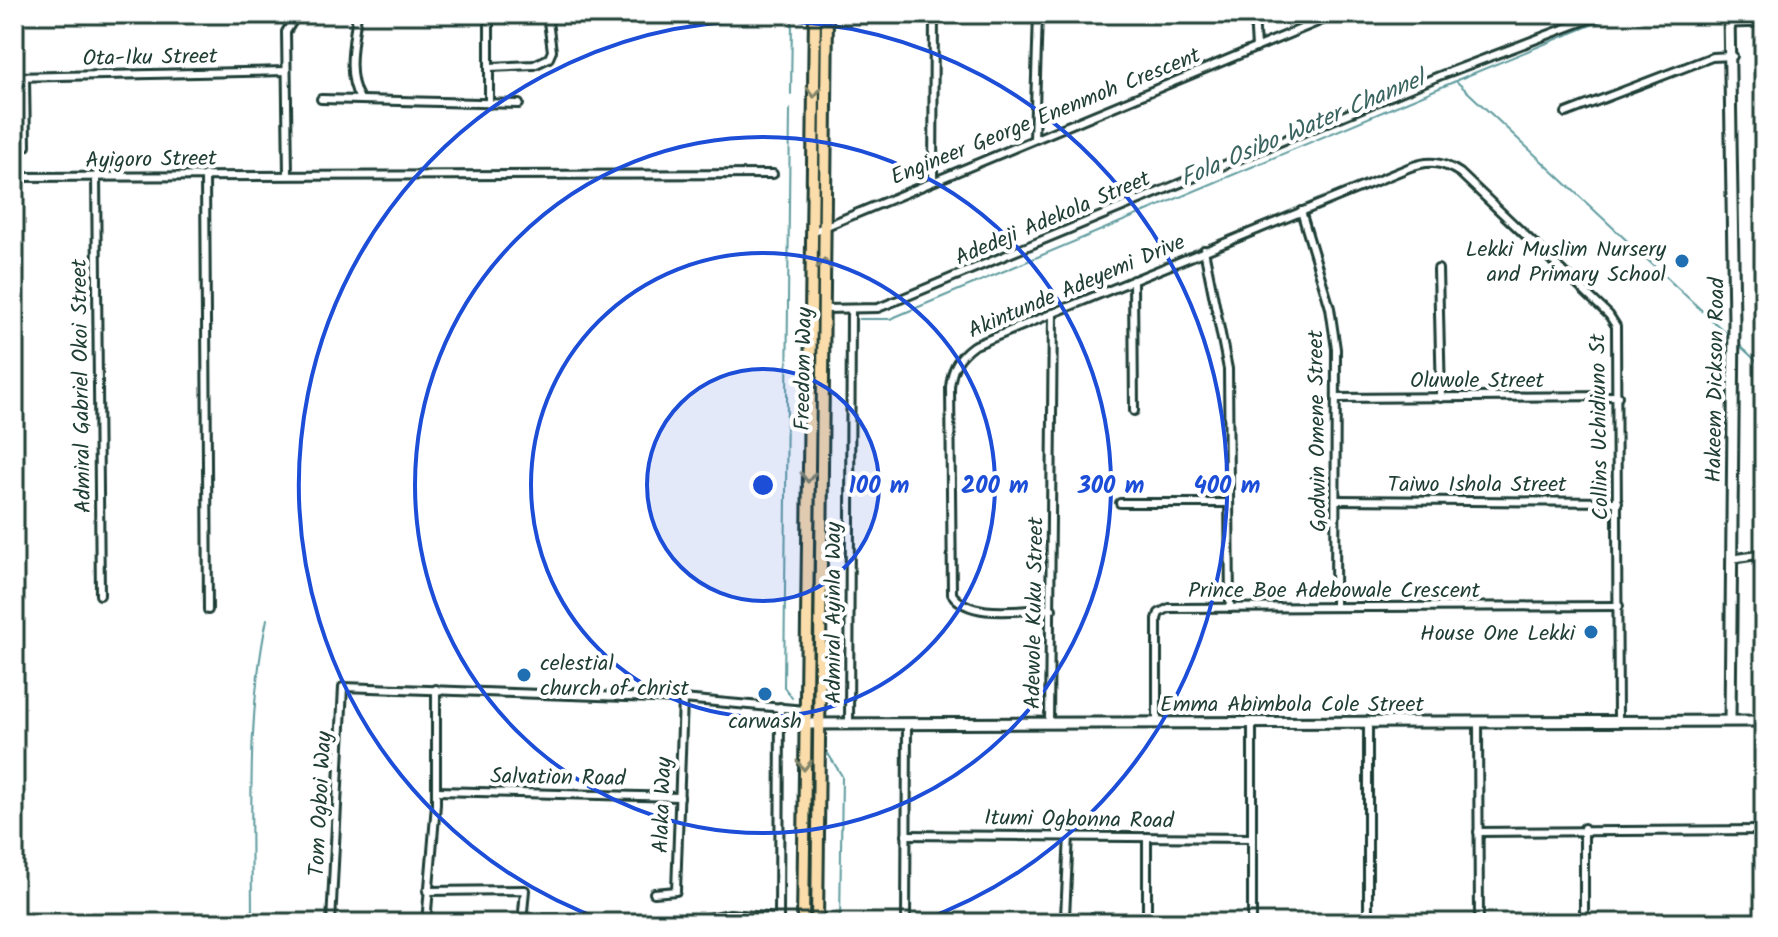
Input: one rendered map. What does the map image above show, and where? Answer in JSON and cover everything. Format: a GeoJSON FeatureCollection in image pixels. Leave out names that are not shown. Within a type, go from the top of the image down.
{"type":"FeatureCollection","features":[{"type":"Feature","properties":{"kind":"main road","name":"Freedom Way"},"geometry":{"type":"LineString","coordinates":[[803,923],[815,14]]}},
{"type":"Feature","properties":{"kind":"main road","name":"Freedom Way"},"geometry":{"type":"LineString","coordinates":[[817,923],[827,14]]}},
{"type":"Feature","properties":{"kind":"street"},"geometry":{"type":"LineString","coordinates":[[288,174],[286,32],[297,14]]}},
{"type":"Feature","properties":{"kind":"street"},"geometry":{"type":"LineString","coordinates":[[357,14],[351,29],[354,88],[360,99]]}},
{"type":"Feature","properties":{"kind":"street"},"geometry":{"type":"LineString","coordinates":[[489,14],[489,104]]}},
{"type":"Feature","properties":{"kind":"street"},"geometry":{"type":"LineString","coordinates":[[489,67],[534,65],[549,58],[552,51],[547,14]]}},
{"type":"Feature","properties":{"kind":"street"},"geometry":{"type":"LineString","coordinates":[[933,181],[934,14]]}},
{"type":"Feature","properties":{"kind":"street"},"geometry":{"type":"LineString","coordinates":[[1034,139],[1038,14]]}},
{"type":"Feature","properties":{"kind":"street"},"geometry":{"type":"LineString","coordinates":[[1254,14],[1256,48]]}},
{"type":"Feature","properties":{"kind":"street","name":"Engineer George Enenmoh Crescent"},"geometry":{"type":"LineString","coordinates":[[812,232],[1337,14]]}},
{"type":"Feature","properties":{"kind":"street","name":"Adedeji Adekola Street"},"geometry":{"type":"LineString","coordinates":[[823,309],[878,308],[1439,76],[1603,14]]}},
{"type":"Feature","properties":{"kind":"street"},"geometry":{"type":"LineString","coordinates":[[1735,18],[1764,21]]}},
{"type":"Feature","properties":{"kind":"street","name":"Hakeem Dickson Road"},"geometry":{"type":"LineString","coordinates":[[1730,720],[1731,356],[1734,321],[1732,41],[1735,18]]}},
{"type":"Feature","properties":{"kind":"street"},"geometry":{"type":"LineString","coordinates":[[1566,113],[1712,57],[1733,56]]}},
{"type":"Feature","properties":{"kind":"street","name":"Ota-Iku Street"},"geometry":{"type":"LineString","coordinates":[[14,77],[286,71]]}},
{"type":"Feature","properties":{"kind":"street"},"geometry":{"type":"LineString","coordinates":[[14,149],[26,146],[25,77]]}},
{"type":"Feature","properties":{"kind":"street"},"geometry":{"type":"LineString","coordinates":[[321,99],[519,104]]}},
{"type":"Feature","properties":{"kind":"street","name":"Akintunde Adeyemi Drive"},"geometry":{"type":"LineString","coordinates":[[1052,609],[973,609],[959,604],[952,594],[950,387],[956,363],[973,346],[1204,250],[1420,163],[1440,163]]}},
{"type":"Feature","properties":{"kind":"street","name":"Collins Uchidiuno St"},"geometry":{"type":"LineString","coordinates":[[1440,163],[1460,173],[1609,315],[1618,338],[1618,721]]}},
{"type":"Feature","properties":{"kind":"street","name":"Ayigoro Street"},"geometry":{"type":"LineString","coordinates":[[14,177],[773,174]]}},
{"type":"Feature","properties":{"kind":"street"},"geometry":{"type":"LineString","coordinates":[[205,175],[208,610]]}},
{"type":"Feature","properties":{"kind":"street","name":"Admiral Gabriel Okoi Street"},"geometry":{"type":"LineString","coordinates":[[96,176],[100,595]]}},
{"type":"Feature","properties":{"kind":"street","name":"Godwin Omene Street"},"geometry":{"type":"LineString","coordinates":[[1301,211],[1334,327],[1337,398],[1335,607]]}},
{"type":"Feature","properties":{"kind":"street"},"geometry":{"type":"LineString","coordinates":[[1204,250],[1228,369],[1230,608]]}},
{"type":"Feature","properties":{"kind":"street"},"geometry":{"type":"LineString","coordinates":[[1438,269],[1441,398]]}},
{"type":"Feature","properties":{"kind":"street"},"geometry":{"type":"LineString","coordinates":[[1133,280],[1134,411]]}},
{"type":"Feature","properties":{"kind":"street","name":"Admiral Ayinla Way"},"geometry":{"type":"LineString","coordinates":[[849,725],[851,309]]}},
{"type":"Feature","properties":{"kind":"street","name":"Adewole Kuku Street"},"geometry":{"type":"LineString","coordinates":[[1049,722],[1053,313]]}},
{"type":"Feature","properties":{"kind":"street","name":"Oluwole Street"},"geometry":{"type":"LineString","coordinates":[[1337,398],[1618,396]]}},
{"type":"Feature","properties":{"kind":"street","name":"Taiwo Ishola Street"},"geometry":{"type":"LineString","coordinates":[[1336,500],[1618,502]]}},
{"type":"Feature","properties":{"kind":"street"},"geometry":{"type":"LineString","coordinates":[[1120,503],[1228,503]]}},
{"type":"Feature","properties":{"kind":"street"},"geometry":{"type":"LineString","coordinates":[[1731,559],[1764,554]]}},
{"type":"Feature","properties":{"kind":"street","name":"Prince Boe Adebowale Crescent"},"geometry":{"type":"LineString","coordinates":[[1157,721],[1159,613],[1169,608],[1619,606]]}},
{"type":"Feature","properties":{"kind":"street","name":"Tom Ogboi Way"},"geometry":{"type":"LineString","coordinates":[[331,923],[343,687],[436,689]]}},
{"type":"Feature","properties":{"kind":"street"},"geometry":{"type":"LineString","coordinates":[[426,923],[436,791],[436,689],[683,699],[805,710]]}},
{"type":"Feature","properties":{"kind":"street","name":"Alaka Way"},"geometry":{"type":"LineString","coordinates":[[654,893],[676,891],[683,699]]}},
{"type":"Feature","properties":{"kind":"street"},"geometry":{"type":"LineString","coordinates":[[683,923],[730,914],[779,921],[780,707]]}},
{"type":"Feature","properties":{"kind":"street","name":"Emma Abimbola Cole Street"},"geometry":{"type":"LineString","coordinates":[[819,725],[1157,721],[1764,721]]}},
{"type":"Feature","properties":{"kind":"street"},"geometry":{"type":"LineString","coordinates":[[1252,721],[1252,923]]}},
{"type":"Feature","properties":{"kind":"street"},"geometry":{"type":"LineString","coordinates":[[1368,721],[1368,923]]}},
{"type":"Feature","properties":{"kind":"street"},"geometry":{"type":"LineString","coordinates":[[1478,721],[1479,923]]}},
{"type":"Feature","properties":{"kind":"street"},"geometry":{"type":"LineString","coordinates":[[805,724],[819,725]]}},
{"type":"Feature","properties":{"kind":"street"},"geometry":{"type":"LineString","coordinates":[[906,923],[907,725]]}},
{"type":"Feature","properties":{"kind":"street","name":"Salvation Road"},"geometry":{"type":"LineString","coordinates":[[436,791],[680,797]]}},
{"type":"Feature","properties":{"kind":"street"},"geometry":{"type":"LineString","coordinates":[[1478,832],[1584,828],[1764,830]]}},
{"type":"Feature","properties":{"kind":"street"},"geometry":{"type":"LineString","coordinates":[[1584,828],[1584,923]]}},
{"type":"Feature","properties":{"kind":"street","name":"Itumi Ogbonna Road"},"geometry":{"type":"LineString","coordinates":[[906,835],[1252,838]]}},
{"type":"Feature","properties":{"kind":"street"},"geometry":{"type":"LineString","coordinates":[[1065,916],[1069,835]]}},
{"type":"Feature","properties":{"kind":"street"},"geometry":{"type":"LineString","coordinates":[[1147,837],[1147,923]]}},
{"type":"Feature","properties":{"kind":"street"},"geometry":{"type":"LineString","coordinates":[[427,891],[525,890],[522,923]]}},
{"type":"Feature","properties":{"kind":"waterway"},"geometry":{"type":"LineString","coordinates":[[1457,80],[1618,14]]}},
{"type":"Feature","properties":{"kind":"waterway"},"geometry":{"type":"LineString","coordinates":[[791,94],[792,20]]}},
{"type":"Feature","properties":{"kind":"waterway","name":"Fola Osibo Water Channel"},"geometry":{"type":"LineString","coordinates":[[859,319],[890,319],[1456,81],[1729,336]]}},
{"type":"Feature","properties":{"kind":"waterway"},"geometry":{"type":"LineString","coordinates":[[790,109],[784,687],[792,698]]}},
{"type":"Feature","properties":{"kind":"waterway","name":"Fola Osibo Water Channel"},"geometry":{"type":"LineString","coordinates":[[1737,343],[1764,368]]}},
{"type":"Feature","properties":{"kind":"waterway"},"geometry":{"type":"LineString","coordinates":[[252,923],[253,733],[267,619]]}},
{"type":"Feature","properties":{"kind":"waterway"},"geometry":{"type":"LineString","coordinates":[[827,752],[842,776],[840,923]]}},
{"type":"Feature","properties":{"kind":"place","name":"Lekki Muslim Nursery and Primary School"},"geometry":{"type":"Point","coordinates":[1682,261]}},
{"type":"Feature","properties":{"kind":"place","name":"House One Lekki"},"geometry":{"type":"Point","coordinates":[1591,632]}},
{"type":"Feature","properties":{"kind":"place","name":"celestial church of christ"},"geometry":{"type":"Point","coordinates":[524,675]}},
{"type":"Feature","properties":{"kind":"place","name":"carwash"},"geometry":{"type":"Point","coordinates":[765,694]}}]}
